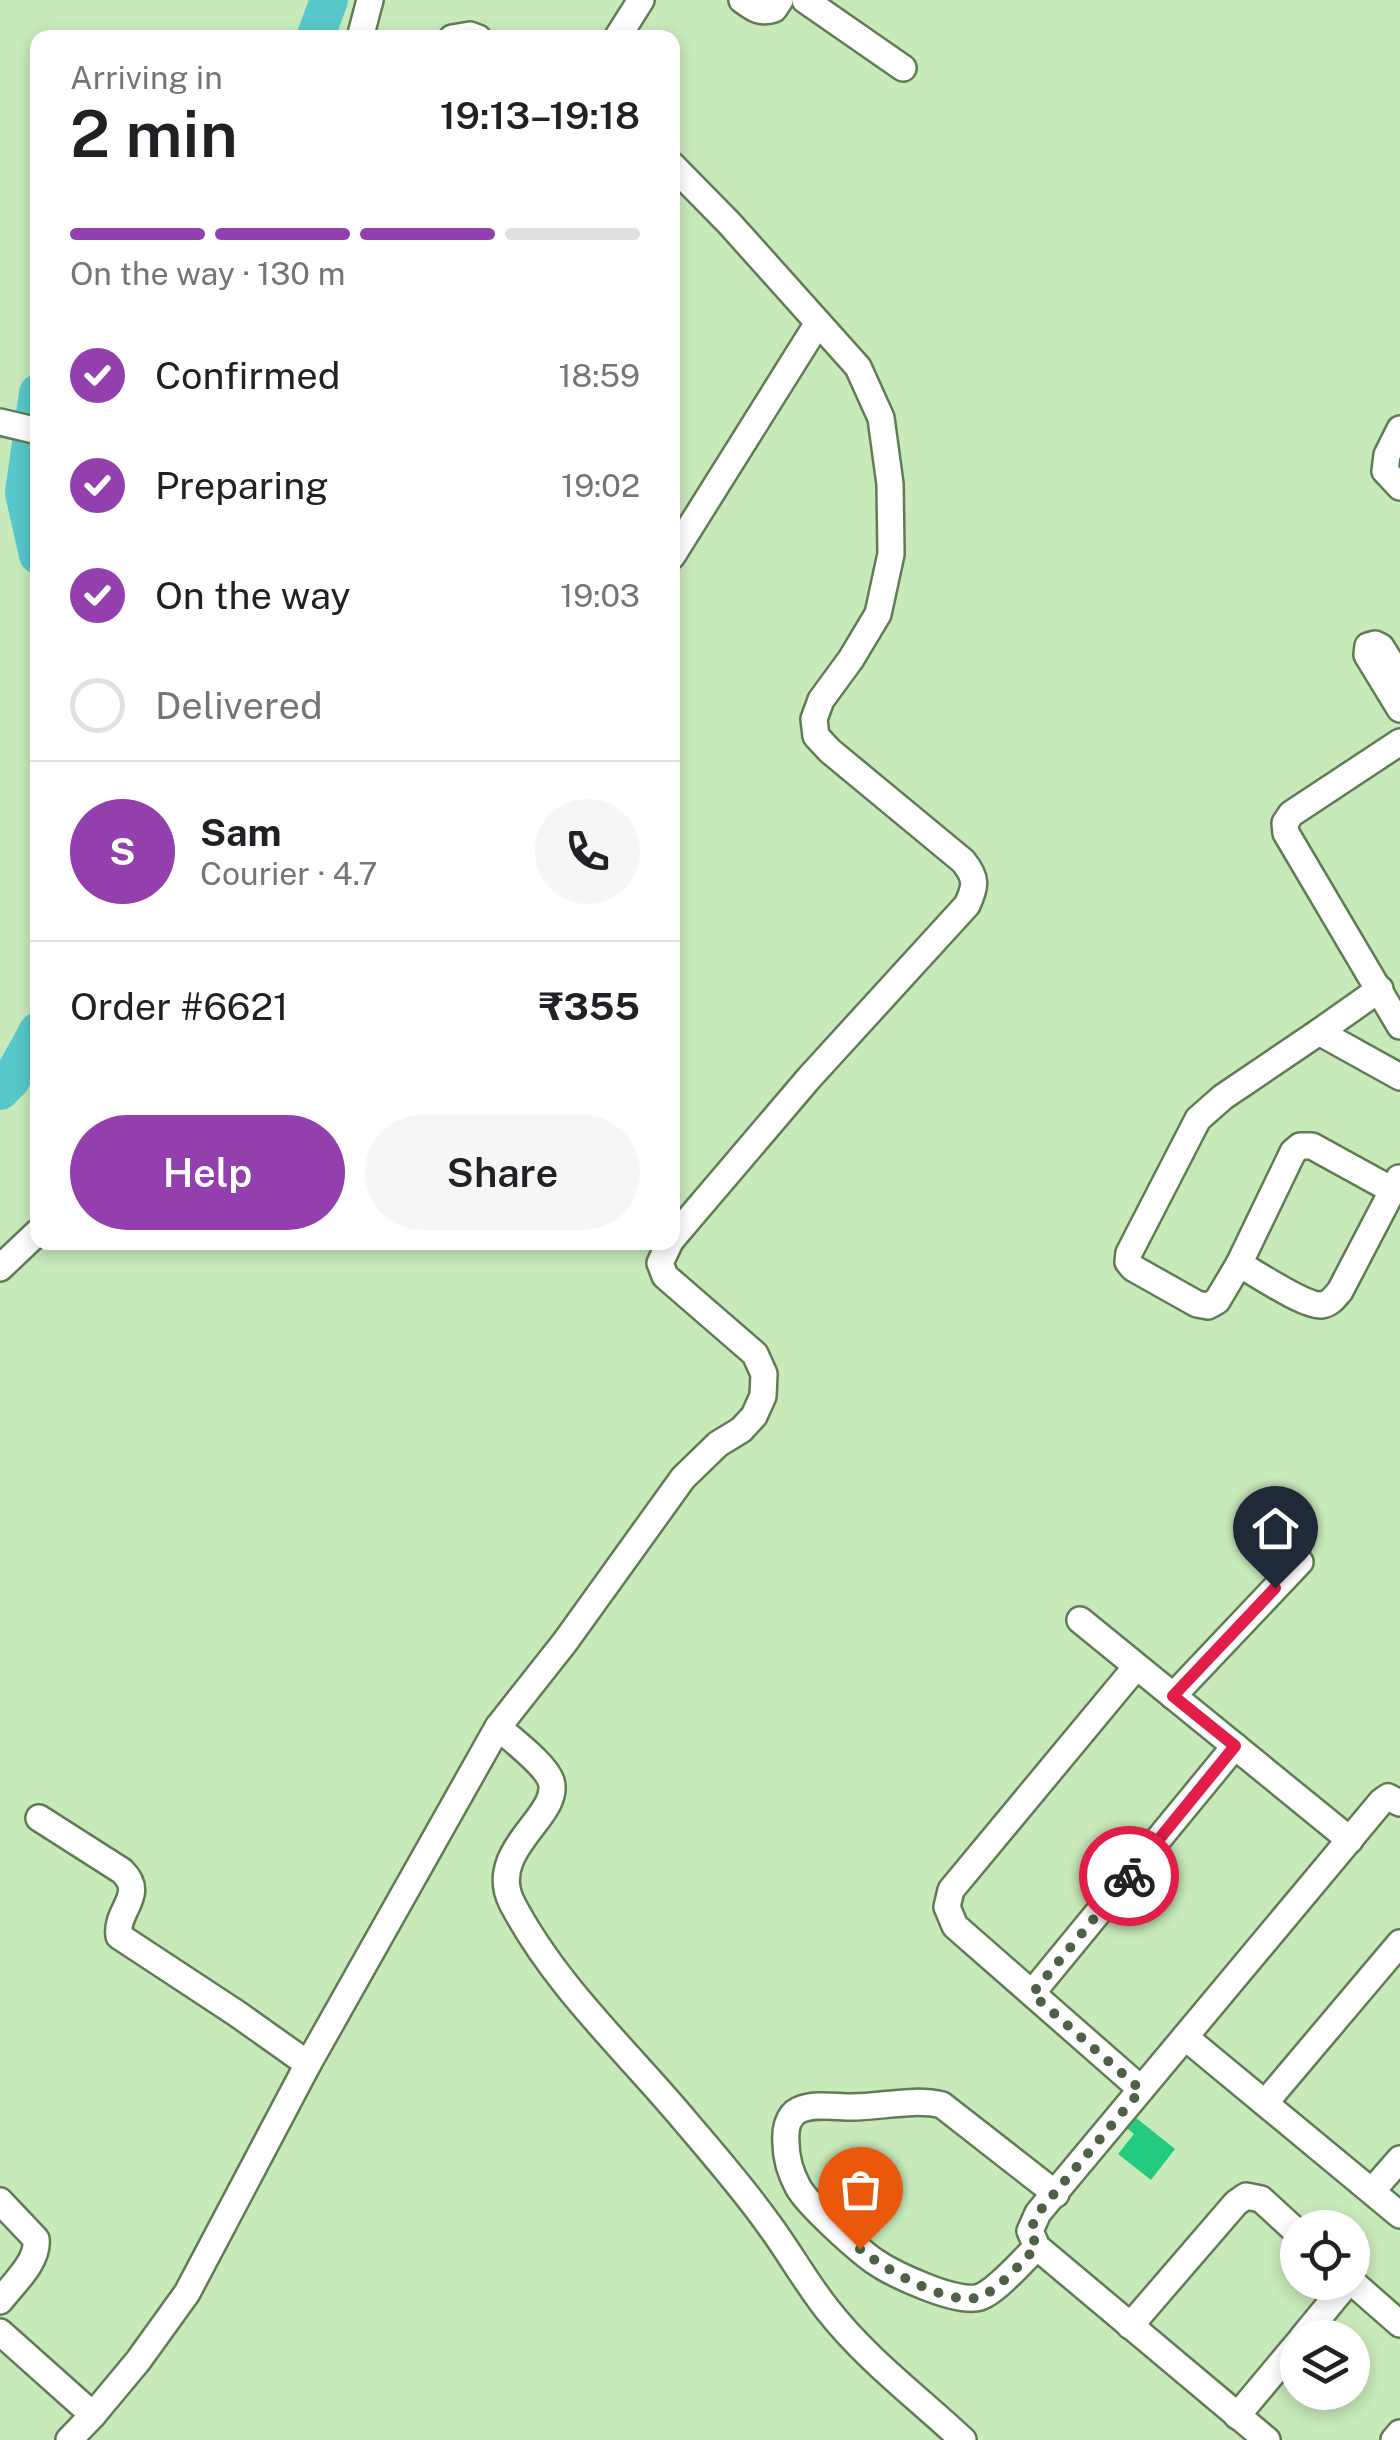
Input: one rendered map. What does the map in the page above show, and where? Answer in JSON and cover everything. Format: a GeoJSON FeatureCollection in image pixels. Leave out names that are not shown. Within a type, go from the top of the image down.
{"type":"FeatureCollection","features":[{"type":"Feature","properties":{"kind":"street"},"geometry":{"type":"LineString","coordinates":[[362,30],[370,0]]}},
{"type":"Feature","properties":{"kind":"street"},"geometry":{"type":"LineString","coordinates":[[622,30],[641,0]]}},
{"type":"Feature","properties":{"kind":"street"},"geometry":{"type":"LineString","coordinates":[[742,0],[765,12],[774,10],[780,0]]}},
{"type":"Feature","properties":{"kind":"street"},"geometry":{"type":"LineString","coordinates":[[806,0],[903,68]]}},
{"type":"Feature","properties":{"kind":"street"},"geometry":{"type":"LineString","coordinates":[[680,174],[858,367],[881,418],[890,484],[892,554],[878,614],[821,700],[814,719],[816,736],[963,861],[973,874],[974,890],[967,905],[810,1078],[680,1230]]}},
{"type":"Feature","properties":{"kind":"street"},"geometry":{"type":"LineString","coordinates":[[680,543],[818,323]]}},
{"type":"Feature","properties":{"kind":"street"},"geometry":{"type":"LineString","coordinates":[[0,422],[30,429]]}},
{"type":"Feature","properties":{"kind":"street"},"geometry":{"type":"LineString","coordinates":[[1400,429],[1386,454],[1385,472],[1400,487]]}},
{"type":"Feature","properties":{"kind":"street"},"geometry":{"type":"LineString","coordinates":[[1400,677],[1380,647],[1368,646],[1367,655],[1400,709]]}},
{"type":"Feature","properties":{"kind":"street"},"geometry":{"type":"LineString","coordinates":[[1400,742],[1291,814],[1285,823],[1286,833],[1400,1026]]}},
{"type":"Feature","properties":{"kind":"street"},"geometry":{"type":"LineString","coordinates":[[1239,1264],[1305,1302],[1318,1306],[1330,1302],[1340,1291],[1396,1183],[1312,1146],[1300,1146],[1293,1152],[1239,1264],[1217,1302],[1208,1306],[1197,1304],[1128,1262],[1129,1253],[1198,1119],[1223,1097],[1380,989]]}},
{"type":"Feature","properties":{"kind":"street"},"geometry":{"type":"LineString","coordinates":[[1319,1032],[1400,1077]]}},
{"type":"Feature","properties":{"kind":"street"},"geometry":{"type":"LineString","coordinates":[[0,1268],[30,1240]]}},
{"type":"Feature","properties":{"kind":"street"},"geometry":{"type":"LineString","coordinates":[[68,2440],[138,2361],[187,2292],[308,2064],[498,1727],[683,1478],[754,1416],[763,1396],[764,1374],[754,1354],[665,1276],[660,1263],[666,1250]]}},
{"type":"Feature","properties":{"kind":"street"},"geometry":{"type":"LineString","coordinates":[[1173,1696],[1300,1562]]}},
{"type":"Feature","properties":{"kind":"street"},"geometry":{"type":"LineString","coordinates":[[1080,1620],[1350,1840]]}},
{"type":"Feature","properties":{"kind":"street"},"geometry":{"type":"LineString","coordinates":[[1136,1666],[951,1890],[947,1907],[955,1926],[1141,2090]]}},
{"type":"Feature","properties":{"kind":"street"},"geometry":{"type":"LineString","coordinates":[[498,1727],[550,1777],[548,1802],[506,1873],[506,1888],[512,1902],[544,1954],[764,2218],[827,2310],[876,2363],[963,2440]]}},
{"type":"Feature","properties":{"kind":"street"},"geometry":{"type":"LineString","coordinates":[[1032,1994],[1235,1746]]}},
{"type":"Feature","properties":{"kind":"street"},"geometry":{"type":"LineString","coordinates":[[1267,2440],[1037,2247],[1030,2231],[1038,2213],[1381,1802],[1388,1797],[1400,1803]]}},
{"type":"Feature","properties":{"kind":"street"},"geometry":{"type":"LineString","coordinates":[[39,1818],[129,1878],[130,1899],[118,1927],[120,1936],[308,2064]]}},
{"type":"Feature","properties":{"kind":"street"},"geometry":{"type":"LineString","coordinates":[[1265,2103],[1400,1943]]}},
{"type":"Feature","properties":{"kind":"street"},"geometry":{"type":"LineString","coordinates":[[1185,2037],[1400,2214]]}},
{"type":"Feature","properties":{"kind":"street"},"geometry":{"type":"LineString","coordinates":[[1037,2247],[979,2298],[955,2298],[877,2263],[799,2190],[786,2156],[788,2122],[796,2111],[815,2106],[926,2101],[942,2105],[1056,2194]]}},
{"type":"Feature","properties":{"kind":"street"},"geometry":{"type":"LineString","coordinates":[[1372,2191],[1400,2159]]}},
{"type":"Feature","properties":{"kind":"street"},"geometry":{"type":"LineString","coordinates":[[1130,2326],[1236,2203],[1246,2196],[1260,2199],[1280,2217]]}},
{"type":"Feature","properties":{"kind":"street"},"geometry":{"type":"LineString","coordinates":[[0,2201],[36,2239],[38,2247],[0,2301]]}},
{"type":"Feature","properties":{"kind":"street"},"geometry":{"type":"LineString","coordinates":[[1370,2299],[1400,2324]]}},
{"type":"Feature","properties":{"kind":"street"},"geometry":{"type":"LineString","coordinates":[[1317,2320],[1335,2300]]}},
{"type":"Feature","properties":{"kind":"street"},"geometry":{"type":"LineString","coordinates":[[0,2332],[93,2414]]}},
{"type":"Feature","properties":{"kind":"street"},"geometry":{"type":"LineString","coordinates":[[1237,2416],[1280,2365]]}},
{"type":"Feature","properties":{"kind":"street"},"geometry":{"type":"LineString","coordinates":[[1394,2440],[1400,2433]]}},
{"type":"Feature","properties":{"kind":"building"},"geometry":{"type":"Polygon","coordinates":[[[1130,2113],[1175,2149],[1151,2180],[1118,2154],[1134,2134],[1122,2124],[1130,2113]]]}},
{"type":"Feature","properties":{"kind":"waterway"},"geometry":{"type":"LineString","coordinates":[[318,30],[329,0]]}},
{"type":"Feature","properties":{"kind":"waterway"},"geometry":{"type":"LineString","coordinates":[[30,450],[24,493],[30,520]]}},
{"type":"Feature","properties":{"kind":"waterway"},"geometry":{"type":"LineString","coordinates":[[0,1091],[11,1080],[30,1046]]}},
{"type":"Feature","properties":{"kind":"way so far"},"geometry":{"type":"LineString","coordinates":[[860,2249],[877,2263],[923,2286],[955,2298],[979,2298],[1037,2247],[1030,2231],[1038,2213],[1141,2090],[1032,1994],[1129,1876]]}},
{"type":"Feature","properties":{"kind":"route"},"geometry":{"type":"LineString","coordinates":[[1129,1876],[1235,1746],[1173,1696],[1275,1588]]}}]}
